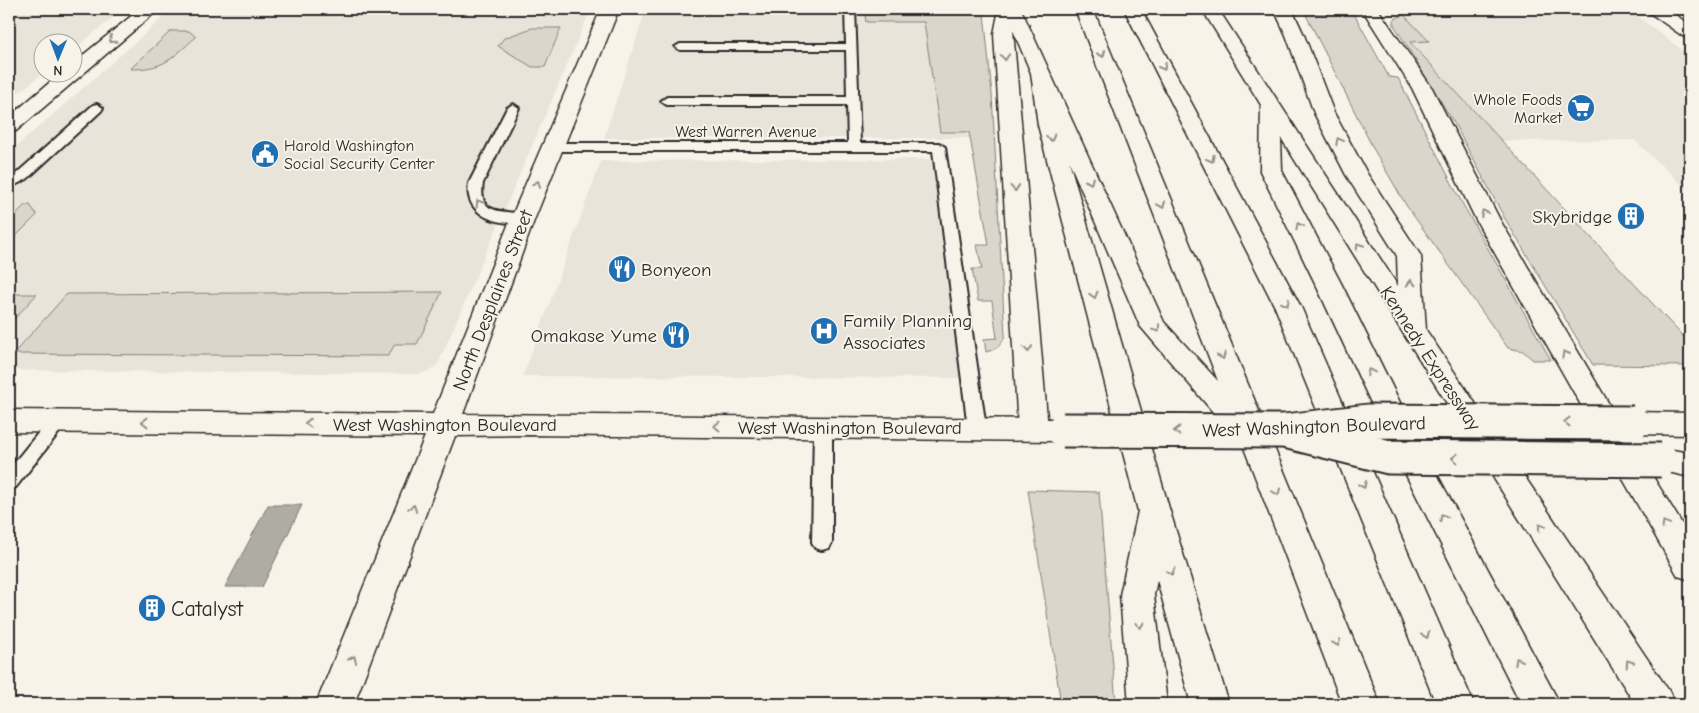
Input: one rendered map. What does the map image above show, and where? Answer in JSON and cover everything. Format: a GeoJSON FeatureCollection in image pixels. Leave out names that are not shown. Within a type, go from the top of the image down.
{"type":"FeatureCollection","features":[{"type":"Feature","properties":{"kind":"main road"},"geometry":{"type":"LineString","coordinates":[[9,127],[150,9]]}},
{"type":"Feature","properties":{"kind":"main road","name":"North Desplaines Street"},"geometry":{"type":"LineString","coordinates":[[335,704],[523,218],[610,9]]}},
{"type":"Feature","properties":{"kind":"main road"},"geometry":{"type":"LineString","coordinates":[[1007,9],[1003,34],[1033,429]]}},
{"type":"Feature","properties":{"kind":"main road"},"geometry":{"type":"LineString","coordinates":[[1012,9],[1067,128],[1153,326],[1272,439],[1389,457],[1661,460],[1690,465]]}},
{"type":"Feature","properties":{"kind":"main road"},"geometry":{"type":"LineString","coordinates":[[1084,9],[1206,318],[1272,439],[1361,704]]}},
{"type":"Feature","properties":{"kind":"main road"},"geometry":{"type":"LineString","coordinates":[[1132,9],[1288,307],[1456,704]]}},
{"type":"Feature","properties":{"kind":"main road","name":"Kennedy Expressway"},"geometry":{"type":"LineString","coordinates":[[1210,9],[1414,332],[1656,704]]}},
{"type":"Feature","properties":{"kind":"main road"},"geometry":{"type":"LineString","coordinates":[[1283,9],[1295,35],[1324,113],[1357,175],[1409,256],[1414,332]]}},
{"type":"Feature","properties":{"kind":"main road"},"geometry":{"type":"LineString","coordinates":[[1370,9],[1422,88],[1488,220],[1614,439],[1690,566]]}},
{"type":"Feature","properties":{"kind":"main road"},"geometry":{"type":"LineString","coordinates":[[1656,9],[1690,33]]}},
{"type":"Feature","properties":{"kind":"main road"},"geometry":{"type":"LineString","coordinates":[[1040,73],[1048,125],[1153,508],[1210,704]]}},
{"type":"Feature","properties":{"kind":"main road"},"geometry":{"type":"LineString","coordinates":[[1270,105],[1271,171],[1436,503],[1542,704]]}},
{"type":"Feature","properties":{"kind":"main road","name":"West Washington Boulevard"},"geometry":{"type":"LineString","coordinates":[[9,421],[977,428],[1272,439],[1369,421],[1690,424]]}},
{"type":"Feature","properties":{"kind":"main road"},"geometry":{"type":"LineString","coordinates":[[1148,704],[1137,595],[1153,508]]}},
{"type":"Feature","properties":{"kind":"lane"},"geometry":{"type":"LineString","coordinates":[[850,9],[854,148]]}},
{"type":"Feature","properties":{"kind":"lane"},"geometry":{"type":"LineString","coordinates":[[680,47],[851,47]]}},
{"type":"Feature","properties":{"kind":"lane"},"geometry":{"type":"LineString","coordinates":[[667,101],[853,101]]}},
{"type":"Feature","properties":{"kind":"lane"},"geometry":{"type":"LineString","coordinates":[[9,184],[22,176],[97,108]]}},
{"type":"Feature","properties":{"kind":"lane"},"geometry":{"type":"LineString","coordinates":[[513,108],[476,183],[474,194],[482,209],[501,216],[523,218]]}},
{"type":"Feature","properties":{"kind":"lane","name":"West Warren Avenue"},"geometry":{"type":"LineString","coordinates":[[553,147],[938,147],[977,428]]}},
{"type":"Feature","properties":{"kind":"lane"},"geometry":{"type":"LineString","coordinates":[[9,482],[58,421]]}},
{"type":"Feature","properties":{"kind":"lane"},"geometry":{"type":"LineString","coordinates":[[822,542],[823,427]]}},
{"type":"Feature","properties":{"kind":"shaded area"},"geometry":{"type":"Polygon","coordinates":[[[9,9],[124,9],[82,43],[82,32],[32,32],[32,82],[9,100],[9,9]]]}},
{"type":"Feature","properties":{"kind":"shaded area"},"geometry":{"type":"Polygon","coordinates":[[[173,9],[591,9],[438,364],[431,370],[420,374],[9,370],[9,153],[173,9]]]}},
{"type":"Feature","properties":{"kind":"shaded area"},"geometry":{"type":"Polygon","coordinates":[[[646,9],[981,9],[984,13],[923,13],[927,30],[940,132],[969,132],[971,138],[604,138],[646,9]]]}},
{"type":"Feature","properties":{"kind":"shaded area","name":"Whole Foods Market"},"geometry":{"type":"Polygon","coordinates":[[[1413,9],[1628,9],[1690,56],[1690,192],[1634,140],[1502,141],[1410,41],[1428,41],[1404,15],[1398,16],[1402,12],[1413,9]]]}},
{"type":"Feature","properties":{"kind":"shaded area"},"geometry":{"type":"Polygon","coordinates":[[[922,13],[984,13],[992,94],[1005,336],[998,347],[986,352],[984,339],[997,338],[992,301],[978,301],[972,269],[982,269],[977,245],[989,245],[969,132],[940,132],[924,22],[866,22],[865,14],[922,15],[922,13]]]}},
{"type":"Feature","properties":{"kind":"shaded area"},"geometry":{"type":"Polygon","coordinates":[[[1305,13],[1354,14],[1389,77],[1398,78],[1461,201],[1551,360],[1533,360],[1523,351],[1508,348],[1406,205],[1374,150],[1305,13]]]}},
{"type":"Feature","properties":{"kind":"shaded area"},"geometry":{"type":"Polygon","coordinates":[[[1404,15],[1429,41],[1410,42],[1690,344],[1690,366],[1593,365],[1504,217],[1454,123],[1394,25],[1394,19],[1404,15]]]}},
{"type":"Feature","properties":{"kind":"shaded area"},"geometry":{"type":"Polygon","coordinates":[[[532,28],[561,28],[545,67],[532,67],[498,46],[504,38],[532,28]]]}},
{"type":"Feature","properties":{"kind":"shaded area"},"geometry":{"type":"Polygon","coordinates":[[[171,31],[189,31],[196,37],[173,57],[160,65],[142,69],[130,69],[171,31]]]}},
{"type":"Feature","properties":{"kind":"shaded area"},"geometry":{"type":"Polygon","coordinates":[[[940,159],[970,378],[523,376],[601,161],[940,159]]]}},
{"type":"Feature","properties":{"kind":"shaded area"},"geometry":{"type":"Polygon","coordinates":[[[25,205],[30,205],[37,215],[9,243],[9,221],[25,205]]]}},
{"type":"Feature","properties":{"kind":"shaded area"},"geometry":{"type":"Polygon","coordinates":[[[442,292],[417,344],[395,344],[388,356],[13,354],[67,294],[442,292]]]}},
{"type":"Feature","properties":{"kind":"shaded area"},"geometry":{"type":"Polygon","coordinates":[[[9,294],[37,294],[9,325],[9,294]]]}},
{"type":"Feature","properties":{"kind":"shaded area"},"geometry":{"type":"Polygon","coordinates":[[[1028,490],[1099,492],[1116,704],[1061,704],[1028,490]]]}},
{"type":"Feature","properties":{"kind":"shaded area"},"geometry":{"type":"Polygon","coordinates":[[[268,505],[302,505],[262,587],[225,587],[268,505]]]}},
{"type":"Feature","properties":{"kind":"place","name":"Whole Foods Market"},"geometry":{"type":"Point","coordinates":[1581,108]}},
{"type":"Feature","properties":{"kind":"place","name":"Harold Washington Social Security Center"},"geometry":{"type":"Point","coordinates":[265,154]}},
{"type":"Feature","properties":{"kind":"place","name":"Skybridge"},"geometry":{"type":"Point","coordinates":[1631,216]}},
{"type":"Feature","properties":{"kind":"place","name":"Bonyeon"},"geometry":{"type":"Point","coordinates":[622,269]}},
{"type":"Feature","properties":{"kind":"place","name":"Family Planning Associates"},"geometry":{"type":"Point","coordinates":[824,331]}},
{"type":"Feature","properties":{"kind":"place","name":"Omakase Yume"},"geometry":{"type":"Point","coordinates":[676,335]}},
{"type":"Feature","properties":{"kind":"place","name":"Catalyst"},"geometry":{"type":"Point","coordinates":[152,608]}}]}
